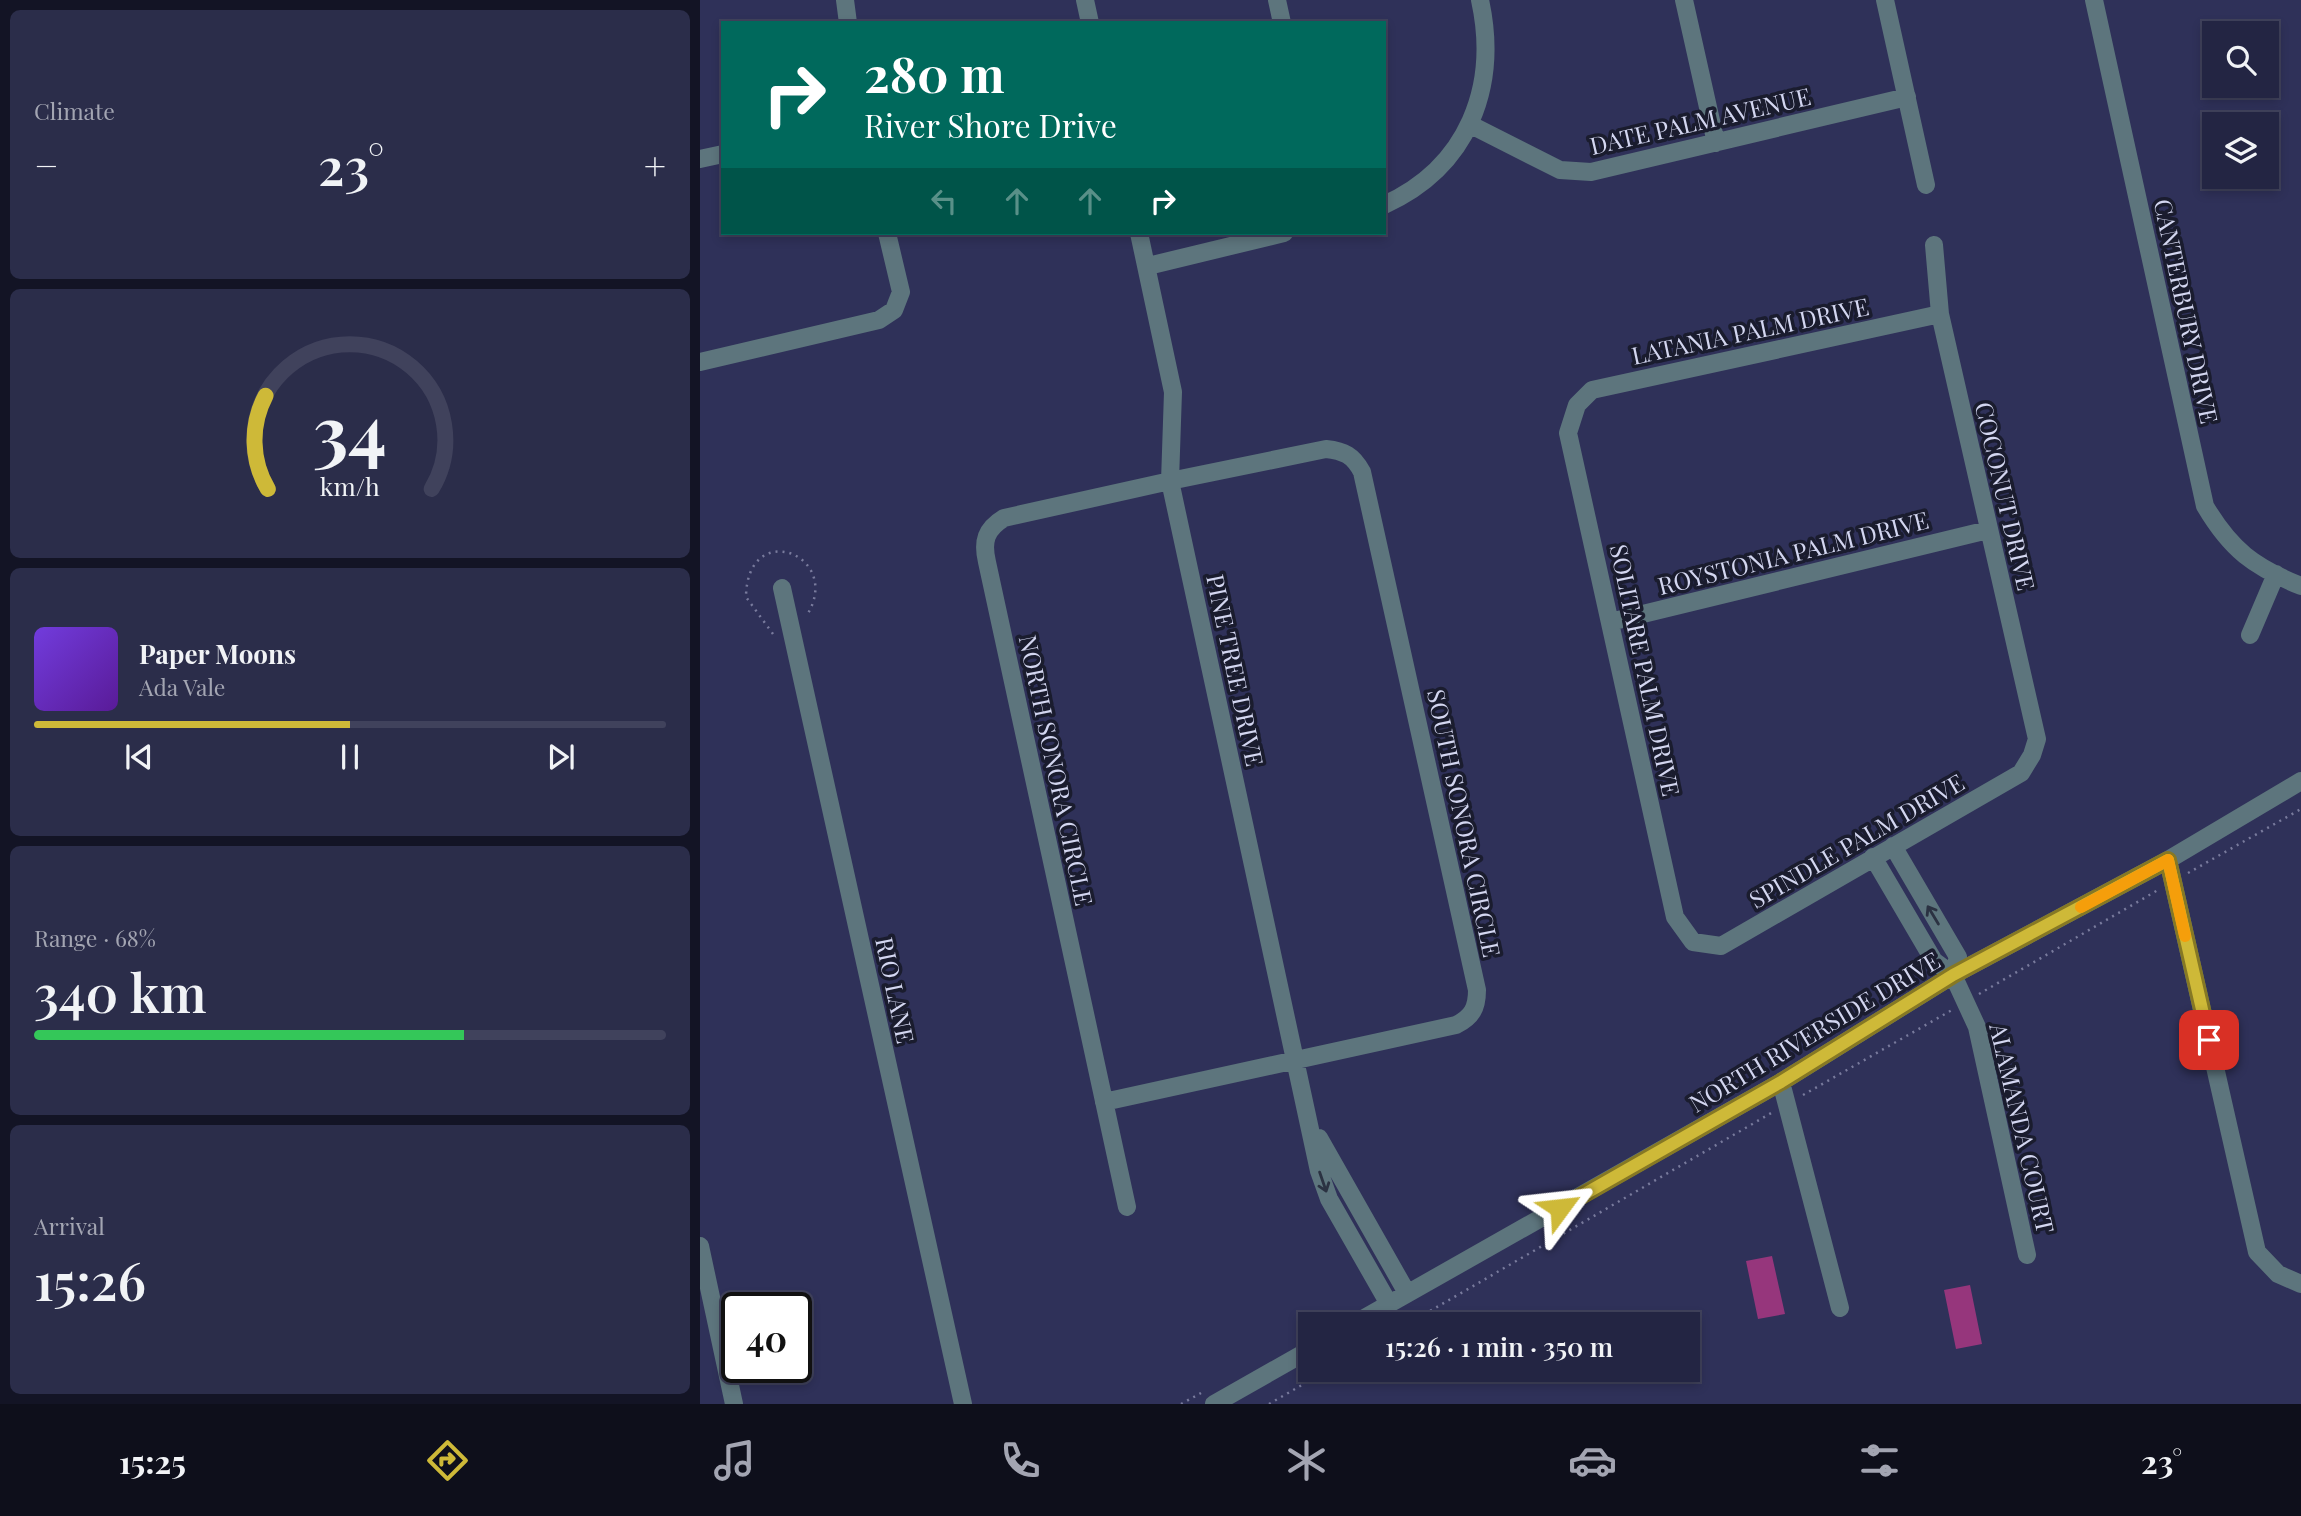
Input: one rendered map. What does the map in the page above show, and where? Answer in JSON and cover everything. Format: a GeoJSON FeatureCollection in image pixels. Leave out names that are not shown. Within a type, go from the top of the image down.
{"type":"FeatureCollection","features":[{"type":"Feature","properties":{"kind":"street"},"geometry":{"type":"LineString","coordinates":[[845,0],[848,21]]}},
{"type":"Feature","properties":{"kind":"street"},"geometry":{"type":"LineString","coordinates":[[1085,0],[1090,21]]}},
{"type":"Feature","properties":{"kind":"street"},"geometry":{"type":"LineString","coordinates":[[1277,0],[1282,21]]}},
{"type":"Feature","properties":{"kind":"street"},"geometry":{"type":"LineString","coordinates":[[1386,204],[1413,189],[1433,173],[1471,125],[1484,75],[1486,52],[1485,25],[1480,0]]}},
{"type":"Feature","properties":{"kind":"street"},"geometry":{"type":"LineString","coordinates":[[1684,0],[1716,144]]}},
{"type":"Feature","properties":{"kind":"street"},"geometry":{"type":"LineString","coordinates":[[1885,0],[1926,186]]}},
{"type":"Feature","properties":{"kind":"street","name":"CANTERBURY DRIVE"},"geometry":{"type":"LineString","coordinates":[[2094,0],[2205,506],[2221,533],[2248,560],[2301,586]]}},
{"type":"Feature","properties":{"kind":"street","name":"DATE PALM AVENUE"},"geometry":{"type":"LineString","coordinates":[[1471,125],[1560,170],[1591,172],[1907,97]]}},
{"type":"Feature","properties":{"kind":"street"},"geometry":{"type":"LineString","coordinates":[[700,159],[721,154]]}},
{"type":"Feature","properties":{"kind":"street"},"geometry":{"type":"LineString","coordinates":[[700,362],[879,320],[894,310],[901,292],[887,235]]}},
{"type":"Feature","properties":{"kind":"street","name":"PINE TREE DRIVE"},"geometry":{"type":"LineString","coordinates":[[1140,235],[1173,392],[1170,481],[1319,1171],[1329,1199],[1389,1304]]}},
{"type":"Feature","properties":{"kind":"street"},"geometry":{"type":"LineString","coordinates":[[1147,265],[1275,235]]}},
{"type":"Feature","properties":{"kind":"street","name":"COCONUT DRIVE"},"geometry":{"type":"LineString","coordinates":[[1934,245],[1940,314],[2037,738],[2032,755]]}},
{"type":"Feature","properties":{"kind":"street","name":"LATANIA PALM DRIVE"},"geometry":{"type":"LineString","coordinates":[[1577,405],[1592,390],[1940,314]]}},
{"type":"Feature","properties":{"kind":"street","name":"SOLITARE PALM DRIVE"},"geometry":{"type":"LineString","coordinates":[[1577,405],[1568,433],[1675,917],[1693,942]]}},
{"type":"Feature","properties":{"kind":"street","name":"SOUTH SONORA CIRCLE"},"geometry":{"type":"LineString","coordinates":[[1104,1102],[1457,1025],[1468,1019],[1474,1010],[1477,990],[1365,485],[1356,460],[1343,451],[1326,449],[1170,481]]}},
{"type":"Feature","properties":{"kind":"street","name":"NORTH SONORA CIRCLE"},"geometry":{"type":"LineString","coordinates":[[1127,1207],[984,547],[986,535],[994,524],[1004,518],[1170,481]]}},
{"type":"Feature","properties":{"kind":"street","name":"ROYSTONIA PALM DRIVE"},"geometry":{"type":"LineString","coordinates":[[1610,622],[1988,530]]}},
{"type":"Feature","properties":{"kind":"street"},"geometry":{"type":"LineString","coordinates":[[2250,635],[2276,574]]}},
{"type":"Feature","properties":{"kind":"street","name":"RIO LANE"},"geometry":{"type":"LineString","coordinates":[[782,587],[963,1404]]}},
{"type":"Feature","properties":{"kind":"street","name":"SPINDLE PALM DRIVE"},"geometry":{"type":"LineString","coordinates":[[1693,942],[1721,946],[2021,773],[2032,755]]}},
{"type":"Feature","properties":{"kind":"street","name":"NORTH RIVERSIDE DRIVE"},"geometry":{"type":"LineString","coordinates":[[1375,1312],[1781,1082],[1953,975],[2168,860],[2301,781]]}},
{"type":"Feature","properties":{"kind":"street"},"geometry":{"type":"LineString","coordinates":[[1873,858],[1934,961],[1953,975],[1958,957],[1892,846]]}},
{"type":"Feature","properties":{"kind":"street"},"geometry":{"type":"LineString","coordinates":[[2168,860],[2257,1252],[2278,1274],[2301,1284]]}},
{"type":"Feature","properties":{"kind":"street","name":"ALAMANDA COURT"},"geometry":{"type":"LineString","coordinates":[[1953,975],[1977,1027],[2027,1255]]}},
{"type":"Feature","properties":{"kind":"street"},"geometry":{"type":"LineString","coordinates":[[1781,1082],[1840,1308]]}},
{"type":"Feature","properties":{"kind":"street","name":"PINE TREE DRIVE"},"geometry":{"type":"LineString","coordinates":[[1308,1116],[1407,1293]]}},
{"type":"Feature","properties":{"kind":"street"},"geometry":{"type":"LineString","coordinates":[[700,1246],[734,1404]]}},
{"type":"Feature","properties":{"kind":"street"},"geometry":{"type":"LineString","coordinates":[[1214,1404],[1298,1356]]}},
{"type":"Feature","properties":{"kind":"path"},"geometry":{"type":"LineString","coordinates":[[1428,1312],[2301,808]]}},
{"type":"Feature","properties":{"kind":"path"},"geometry":{"type":"LineString","coordinates":[[1269,1404],[1307,1382]]}},
{"type":"Feature","properties":{"kind":"shaded area"},"geometry":{"type":"Polygon","coordinates":[[[1772,1256],[1785,1314],[1758,1319],[1746,1261],[1772,1256]]]}},
{"type":"Feature","properties":{"kind":"shaded area"},"geometry":{"type":"Polygon","coordinates":[[[1970,1285],[1982,1344],[1956,1349],[1944,1290],[1970,1285]]]}},
{"type":"Feature","properties":{"kind":"slow traffic"},"geometry":{"type":"LineString","coordinates":[[2081,907],[2168,860],[2185,936]]}},
{"type":"Feature","properties":{"kind":"route"},"geometry":{"type":"LineString","coordinates":[[1560,1208],[1781,1082],[1953,975],[2168,860],[2209,1040]]}}]}
